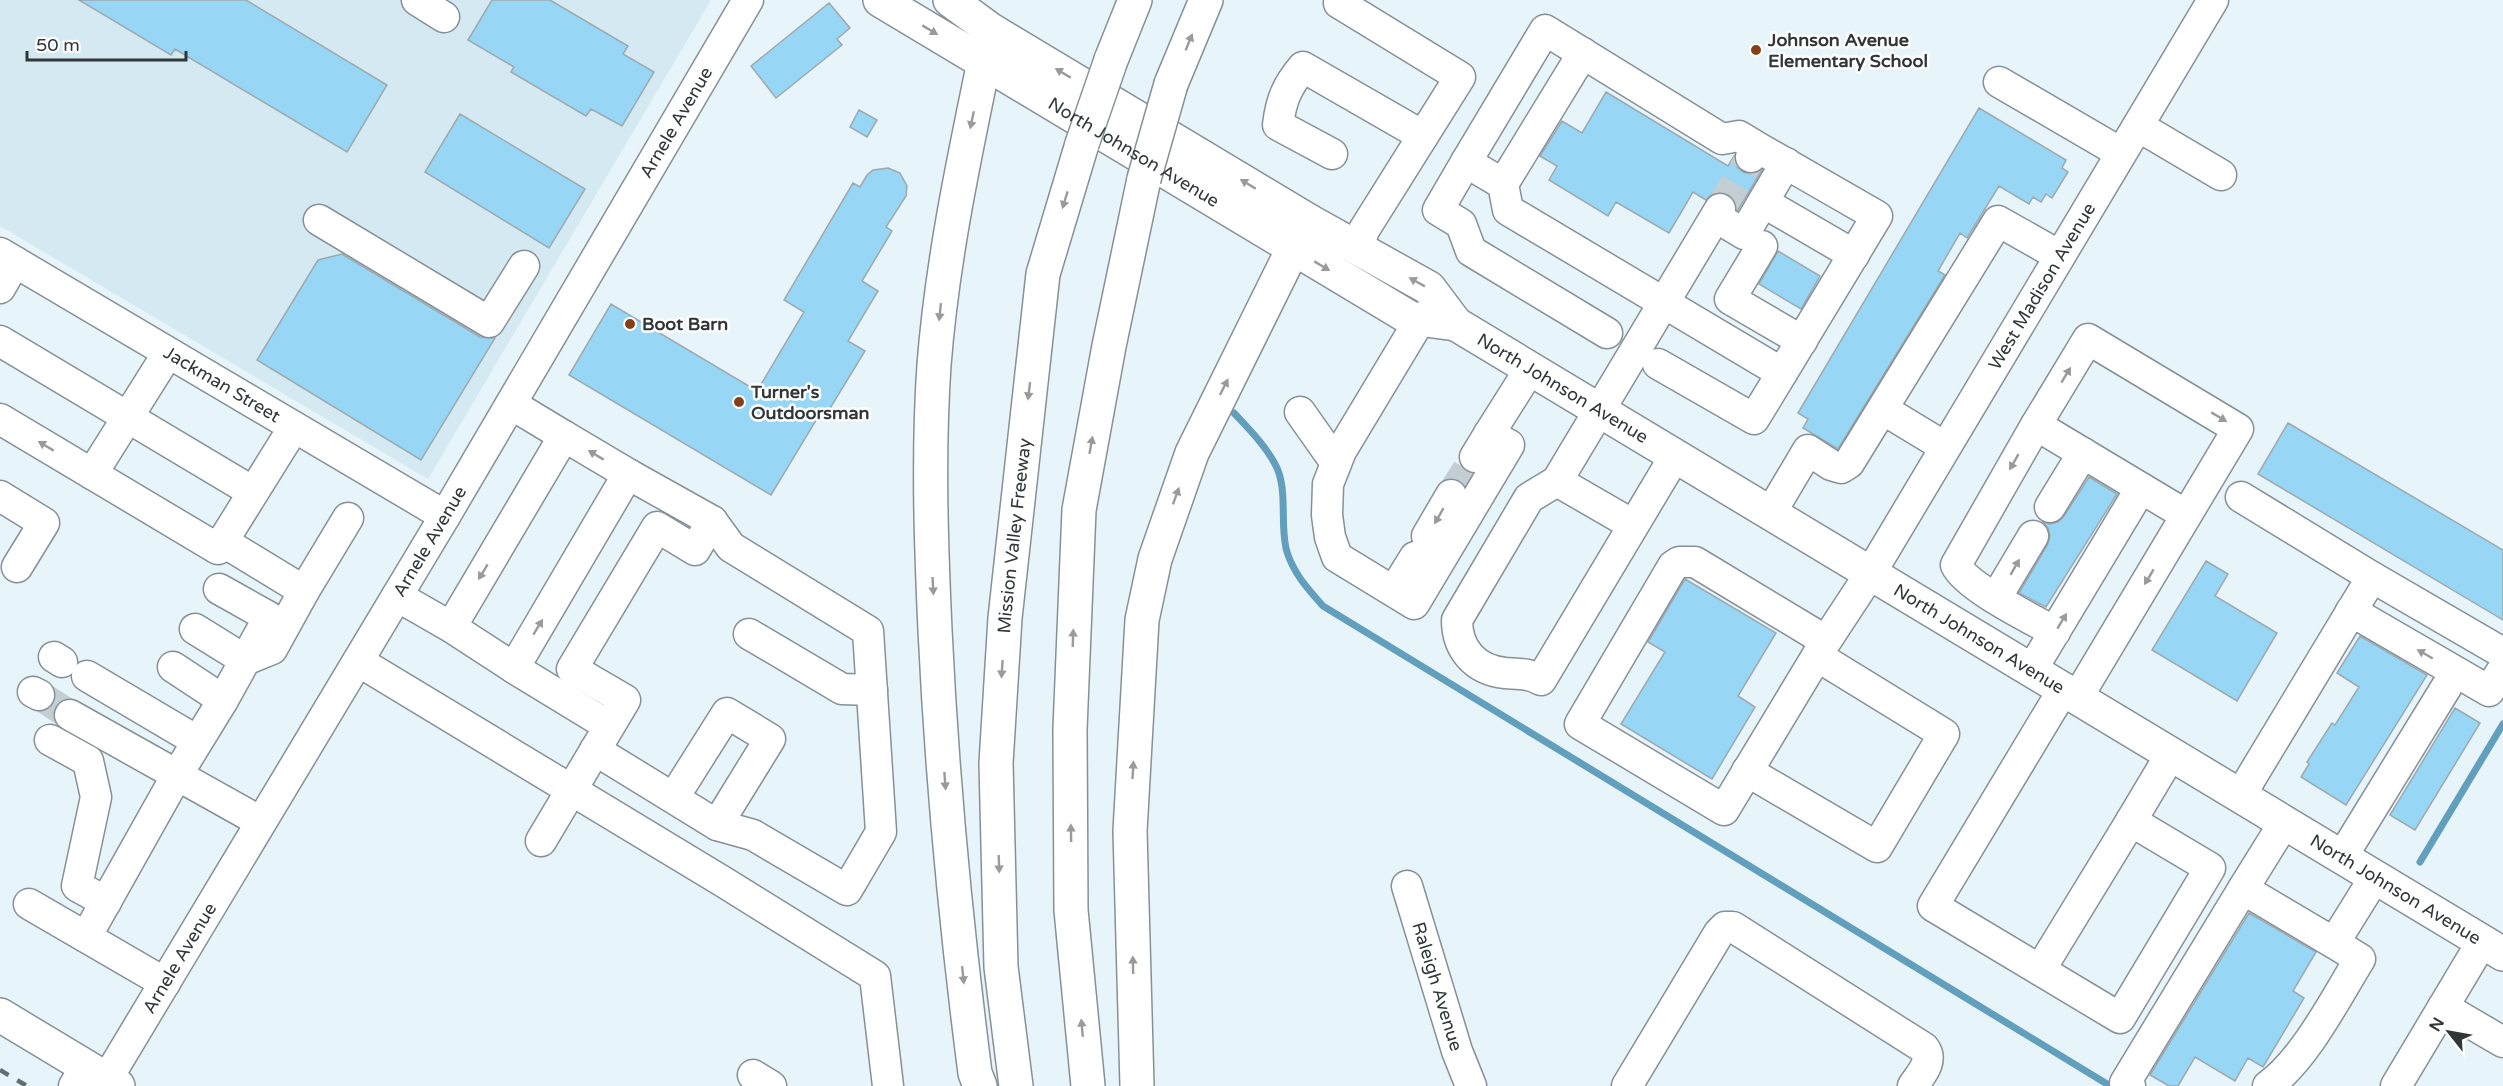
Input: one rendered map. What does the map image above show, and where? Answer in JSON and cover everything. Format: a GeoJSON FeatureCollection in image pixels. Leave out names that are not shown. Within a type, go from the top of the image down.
{"type":"FeatureCollection","features":[{"type":"Feature","properties":{"kind":"main road","name":"North Johnson Avenue"},"geometry":{"type":"LineString","coordinates":[[880,0],[1410,318],[1456,324],[2493,948]]}},
{"type":"Feature","properties":{"kind":"main road","name":"North Johnson Avenue"},"geometry":{"type":"LineString","coordinates":[[950,0],[991,30],[1310,221],[1429,288],[1456,324]]}},
{"type":"Feature","properties":{"kind":"main road","name":"Mission Valley Freeway"},"geometry":{"type":"LineString","coordinates":[[1016,1086],[1001,967],[996,763],[1005,618],[1043,274],[1082,144],[1135,0]]}},
{"type":"Feature","properties":{"kind":"main road"},"geometry":{"type":"LineString","coordinates":[[1088,1086],[1071,910],[1070,729],[1079,510],[1109,346],[1144,179],[1171,84],[1206,0]]}},
{"type":"Feature","properties":{"kind":"main road"},"geometry":{"type":"LineString","coordinates":[[980,1086],[975,1073],[964,987],[948,831],[931,527],[930,437],[944,272],[960,176],[984,62]]}},
{"type":"Feature","properties":{"kind":"main road"},"geometry":{"type":"LineString","coordinates":[[1137,1086],[1130,831],[1142,621],[1155,559],[1192,453],[1310,221]]}},
{"type":"Feature","properties":{"kind":"main road"},"geometry":{"type":"LineString","coordinates":[[0,1015],[96,1079]]}},
{"type":"Feature","properties":{"kind":"street"},"geometry":{"type":"LineString","coordinates":[[417,0],[444,17]]}},
{"type":"Feature","properties":{"kind":"street","name":"Arnele Avenue"},"geometry":{"type":"LineString","coordinates":[[96,1079],[165,983],[445,516],[748,0]]}},
{"type":"Feature","properties":{"kind":"street"},"geometry":{"type":"LineString","coordinates":[[1341,0],[1339,3],[1460,77],[1364,230],[1358,248]]}},
{"type":"Feature","properties":{"kind":"street","name":"West Madison Avenue"},"geometry":{"type":"LineString","coordinates":[[1821,649],[1695,562],[1678,562],[1673,566],[1580,724],[1724,810],[1821,649],[1870,574],[2213,0]]}},
{"type":"Feature","properties":{"kind":"street"},"geometry":{"type":"LineString","coordinates":[[1607,333],[1471,251],[1461,224],[1438,210],[1545,30],[1722,139],[1739,136],[1754,152],[1786,163],[1877,216],[1754,420],[1658,364]]}},
{"type":"Feature","properties":{"kind":"street"},"geometry":{"type":"LineString","coordinates":[[1583,53],[1503,184],[1508,210],[1782,373]]}},
{"type":"Feature","properties":{"kind":"street"},"geometry":{"type":"LineString","coordinates":[[1332,154],[1278,125],[1288,84],[1303,67],[1423,136]]}},
{"type":"Feature","properties":{"kind":"street"},"geometry":{"type":"LineString","coordinates":[[1999,82],[2121,153]]}},
{"type":"Feature","properties":{"kind":"street"},"geometry":{"type":"LineString","coordinates":[[2138,126],[2221,175]]}},
{"type":"Feature","properties":{"kind":"street"},"geometry":{"type":"LineString","coordinates":[[1466,162],[1503,184]]}},
{"type":"Feature","properties":{"kind":"street"},"geometry":{"type":"LineString","coordinates":[[1675,456],[1541,680],[1530,673],[1502,673],[1476,663],[1461,644],[1457,634],[1457,620],[1529,498],[1557,481],[1718,212],[1744,234],[1786,163]]}},
{"type":"Feature","properties":{"kind":"street"},"geometry":{"type":"LineString","coordinates":[[1763,201],[1854,255]]}},
{"type":"Feature","properties":{"kind":"street"},"geometry":{"type":"LineString","coordinates":[[319,220],[489,322],[524,266]]}},
{"type":"Feature","properties":{"kind":"street"},"geometry":{"type":"LineString","coordinates":[[1770,514],[1808,450],[1831,465],[1841,468],[1849,463],[1884,410],[1998,221],[2060,256]]}},
{"type":"Feature","properties":{"kind":"street"},"geometry":{"type":"LineString","coordinates":[[1762,246],[1730,299],[1802,341]]}},
{"type":"Feature","properties":{"kind":"street"},"geometry":{"type":"LineString","coordinates":[[0,288],[8,257]]}},
{"type":"Feature","properties":{"kind":"street","name":"Jackman Street"},"geometry":{"type":"LineString","coordinates":[[8,257],[445,516]]}},
{"type":"Feature","properties":{"kind":"street"},"geometry":{"type":"LineString","coordinates":[[1421,318],[1341,451],[1328,484],[1327,515],[1330,537],[1337,557],[1414,604],[1509,446],[1482,445],[1530,369]]}},
{"type":"Feature","properties":{"kind":"street"},"geometry":{"type":"LineString","coordinates":[[2055,632],[1996,598],[1960,573],[1956,565],[2088,339],[2238,429],[2187,515],[1933,906],[2120,1018],[2210,868],[2131,821]]}},
{"type":"Feature","properties":{"kind":"street"},"geometry":{"type":"LineString","coordinates":[[0,341],[254,492]]}},
{"type":"Feature","properties":{"kind":"street"},"geometry":{"type":"LineString","coordinates":[[92,474],[168,353]]}},
{"type":"Feature","properties":{"kind":"street"},"geometry":{"type":"LineString","coordinates":[[397,596],[451,627],[514,668],[674,797],[717,825],[753,835],[847,890],[881,832],[868,631],[731,547],[712,521],[511,404]]}},
{"type":"Feature","properties":{"kind":"street"},"geometry":{"type":"LineString","coordinates":[[1884,410],[1946,447]]}},
{"type":"Feature","properties":{"kind":"street"},"geometry":{"type":"LineString","coordinates":[[1300,412],[1336,464]]}},
{"type":"Feature","properties":{"kind":"street"},"geometry":{"type":"LineString","coordinates":[[0,419],[218,549],[294,427]]}},
{"type":"Feature","properties":{"kind":"street"},"geometry":{"type":"LineString","coordinates":[[2036,425],[2187,515]]}},
{"type":"Feature","properties":{"kind":"street"},"geometry":{"type":"LineString","coordinates":[[451,627],[564,436]]}},
{"type":"Feature","properties":{"kind":"street"},"geometry":{"type":"LineString","coordinates":[[2050,507],[2083,453]]}},
{"type":"Feature","properties":{"kind":"street"},"geometry":{"type":"LineString","coordinates":[[514,668],[628,474]]}},
{"type":"Feature","properties":{"kind":"street"},"geometry":{"type":"LineString","coordinates":[[1557,481],[1633,525]]}},
{"type":"Feature","properties":{"kind":"street"},"geometry":{"type":"LineString","coordinates":[[2031,671],[2141,488]]}},
{"type":"Feature","properties":{"kind":"street"},"geometry":{"type":"LineString","coordinates":[[1394,591],[1451,495]]}},
{"type":"Feature","properties":{"kind":"street"},"geometry":{"type":"LineString","coordinates":[[0,496],[44,523],[17,567]]}},
{"type":"Feature","properties":{"kind":"street"},"geometry":{"type":"LineString","coordinates":[[2241,497],[2503,653]]}},
{"type":"Feature","properties":{"kind":"street"},"geometry":{"type":"LineString","coordinates":[[245,660],[272,649],[348,518]]}},
{"type":"Feature","properties":{"kind":"street"},"geometry":{"type":"LineString","coordinates":[[541,841],[625,700],[572,669],[657,528],[695,550],[712,521]]}},
{"type":"Feature","properties":{"kind":"street"},"geometry":{"type":"LineString","coordinates":[[1996,598],[2033,536]]}},
{"type":"Feature","properties":{"kind":"street"},"geometry":{"type":"LineString","coordinates":[[222,542],[304,591]]}},
{"type":"Feature","properties":{"kind":"street"},"geometry":{"type":"LineString","coordinates":[[2240,796],[2372,577]]}},
{"type":"Feature","properties":{"kind":"street"},"geometry":{"type":"LineString","coordinates":[[87,938],[196,741],[223,700],[268,617],[219,589]]}},
{"type":"Feature","properties":{"kind":"street"},"geometry":{"type":"LineString","coordinates":[[2351,611],[2489,691],[2503,669]]}},
{"type":"Feature","properties":{"kind":"street"},"geometry":{"type":"LineString","coordinates":[[195,629],[245,660]]}},
{"type":"Feature","properties":{"kind":"street"},"geometry":{"type":"LineString","coordinates":[[749,634],[842,689],[872,690]]}},
{"type":"Feature","properties":{"kind":"street"},"geometry":{"type":"LineString","coordinates":[[1747,771],[1877,847],[1944,734],[1821,649]]}},
{"type":"Feature","properties":{"kind":"street"},"geometry":{"type":"LineString","coordinates":[[358,661],[875,976],[888,1086]]}},
{"type":"Feature","properties":{"kind":"street"},"geometry":{"type":"LineString","coordinates":[[68,665],[196,741]]}},
{"type":"Feature","properties":{"kind":"street"},"geometry":{"type":"LineString","coordinates":[[173,667],[223,700]]}},
{"type":"Feature","properties":{"kind":"street"},"geometry":{"type":"LineString","coordinates":[[2342,858],[2447,686]]}},
{"type":"Feature","properties":{"kind":"street"},"geometry":{"type":"LineString","coordinates":[[674,797],[727,713],[770,739],[717,825]]}},
{"type":"Feature","properties":{"kind":"street"},"geometry":{"type":"LineString","coordinates":[[70,715],[261,822]]}},
{"type":"Feature","properties":{"kind":"street"},"geometry":{"type":"LineString","coordinates":[[50,740],[88,761],[96,797],[77,886],[106,902]]}},
{"type":"Feature","properties":{"kind":"street"},"geometry":{"type":"LineString","coordinates":[[2040,970],[2171,754]]}},
{"type":"Feature","properties":{"kind":"street"},"geometry":{"type":"LineString","coordinates":[[2130,1086],[2125,1083],[2284,823]]}},
{"type":"Feature","properties":{"kind":"street"},"geometry":{"type":"LineString","coordinates":[[2334,944],[2375,877]]}},
{"type":"Feature","properties":{"kind":"street","name":"Raleigh Avenue"},"geometry":{"type":"LineString","coordinates":[[1407,886],[1457,1051],[1471,1086]]}},
{"type":"Feature","properties":{"kind":"street"},"geometry":{"type":"LineString","coordinates":[[2243,890],[2360,959],[2298,1057],[2279,1078],[2268,1086]]}},
{"type":"Feature","properties":{"kind":"street"},"geometry":{"type":"LineString","coordinates":[[29,904],[165,983]]}},
{"type":"Feature","properties":{"kind":"street"},"geometry":{"type":"LineString","coordinates":[[1628,1086],[1719,933],[1725,927],[1733,927],[1924,1048],[1929,1054],[1929,1061],[1913,1086]]}},
{"type":"Feature","properties":{"kind":"street"},"geometry":{"type":"LineString","coordinates":[[2396,1086],[2443,1007],[2493,948]]}},
{"type":"Feature","properties":{"kind":"street"},"geometry":{"type":"LineString","coordinates":[[2443,1007],[2503,1042]]}},
{"type":"Feature","properties":{"kind":"shaded area"},"geometry":{"type":"Polygon","coordinates":[[[0,0],[711,0],[428,479],[0,226],[0,0]]]}},
{"type":"Feature","properties":{"kind":"building"},"geometry":{"type":"Polygon","coordinates":[[[79,0],[246,0],[387,85],[347,152],[175,49],[171,55],[79,0]]]}},
{"type":"Feature","properties":{"kind":"building"},"geometry":{"type":"Polygon","coordinates":[[[492,0],[550,0],[628,46],[623,54],[654,72],[622,126],[591,109],[586,116],[511,72],[514,67],[468,40],[492,0]]]}},
{"type":"Feature","properties":{"kind":"building"},"geometry":{"type":"Polygon","coordinates":[[[829,3],[850,28],[837,39],[842,45],[776,98],[751,66],[829,3]]]}},
{"type":"Feature","properties":{"kind":"building"},"geometry":{"type":"Polygon","coordinates":[[[1606,92],[1728,166],[1734,156],[1736,166],[1743,172],[1751,174],[1762,170],[1738,210],[1735,200],[1728,194],[1720,192],[1712,194],[1706,200],[1693,192],[1669,233],[1616,202],[1608,216],[1549,180],[1557,166],[1540,156],[1562,121],[1582,133],[1606,92]]]}},
{"type":"Feature","properties":{"kind":"building"},"geometry":{"type":"Polygon","coordinates":[[[1979,108],[2066,160],[2062,168],[2068,172],[2052,198],[2046,194],[2041,202],[2033,197],[2029,204],[1999,186],[1967,238],[1960,233],[1938,271],[1945,275],[1838,449],[1803,428],[1808,419],[1798,413],[1979,108]]]}},
{"type":"Feature","properties":{"kind":"building"},"geometry":{"type":"Polygon","coordinates":[[[859,110],[877,120],[867,137],[850,127],[859,110]]]}},
{"type":"Feature","properties":{"kind":"building"},"geometry":{"type":"Polygon","coordinates":[[[460,114],[585,189],[549,248],[425,172],[460,114]]]}},
{"type":"Feature","properties":{"kind":"building"},"geometry":{"type":"Polygon","coordinates":[[[888,168],[900,173],[907,186],[906,196],[886,227],[892,231],[862,281],[878,291],[848,341],[865,351],[826,415],[821,412],[771,495],[569,375],[611,304],[757,391],[804,312],[784,300],[853,183],[860,187],[873,170],[888,168]]]}},
{"type":"Feature","properties":{"kind":"building"},"geometry":{"type":"Polygon","coordinates":[[[1778,251],[1820,276],[1801,309],[1759,284],[1778,251]]]}},
{"type":"Feature","properties":{"kind":"building"},"geometry":{"type":"Polygon","coordinates":[[[342,254],[480,337],[495,338],[421,460],[257,360],[318,260],[342,254]]]}},
{"type":"Feature","properties":{"kind":"building"},"geometry":{"type":"Polygon","coordinates":[[[2288,423],[2503,550],[2503,620],[2258,474],[2288,423]]]}},
{"type":"Feature","properties":{"kind":"building"},"geometry":{"type":"Polygon","coordinates":[[[2089,477],[2117,494],[2046,607],[2019,593],[2048,544],[2050,536],[2043,522],[2050,524],[2058,522],[2089,477]]]}},
{"type":"Feature","properties":{"kind":"building"},"geometry":{"type":"Polygon","coordinates":[[[2206,561],[2228,574],[2215,596],[2277,633],[2237,701],[2152,650],[2206,561]]]}},
{"type":"Feature","properties":{"kind":"building"},"geometry":{"type":"Polygon","coordinates":[[[1685,579],[1776,633],[1738,696],[1755,707],[1712,779],[1621,724],[1665,652],[1648,642],[1685,579]]]}},
{"type":"Feature","properties":{"kind":"building"},"geometry":{"type":"Polygon","coordinates":[[[2360,636],[2427,675],[2346,805],[2301,777],[2309,764],[2307,762],[2332,723],[2335,725],[2359,687],[2337,673],[2360,636]]]}},
{"type":"Feature","properties":{"kind":"building"},"geometry":{"type":"Polygon","coordinates":[[[2455,708],[2480,723],[2415,830],[2390,815],[2455,708]]]}},
{"type":"Feature","properties":{"kind":"building"},"geometry":{"type":"Polygon","coordinates":[[[2249,913],[2316,952],[2293,991],[2304,998],[2263,1067],[2248,1058],[2235,1081],[2195,1057],[2178,1086],[2169,1086],[2150,1075],[2249,913]]]}},
{"type":"Feature","properties":{"kind":"waterway"},"geometry":{"type":"LineString","coordinates":[[1234,413],[1262,444],[1275,464],[1282,485],[1287,552],[1298,574],[1323,606],[2107,1084]]}},
{"type":"Feature","properties":{"kind":"waterway"},"geometry":{"type":"LineString","coordinates":[[2420,862],[2503,724]]}},
{"type":"Feature","properties":{"kind":"tunnel"},"geometry":{"type":"LineString","coordinates":[[1720,209],[1751,157]]}},
{"type":"Feature","properties":{"kind":"tunnel"},"geometry":{"type":"LineString","coordinates":[[1451,495],[1475,457]]}},
{"type":"Feature","properties":{"kind":"tunnel"},"geometry":{"type":"LineString","coordinates":[[39,695],[70,715]]}},
{"type":"Feature","properties":{"kind":"railway"},"geometry":{"type":"LineString","coordinates":[[0,1070],[27,1086]]}},
{"type":"Feature","properties":{"kind":"place","name":"Johnson Avenue Elementary School"},"geometry":{"type":"Point","coordinates":[1756,50]}},
{"type":"Feature","properties":{"kind":"place","name":"Boot Barn"},"geometry":{"type":"Point","coordinates":[630,324]}},
{"type":"Feature","properties":{"kind":"place","name":"Turner's Outdoorsman"},"geometry":{"type":"Point","coordinates":[739,402]}}]}
